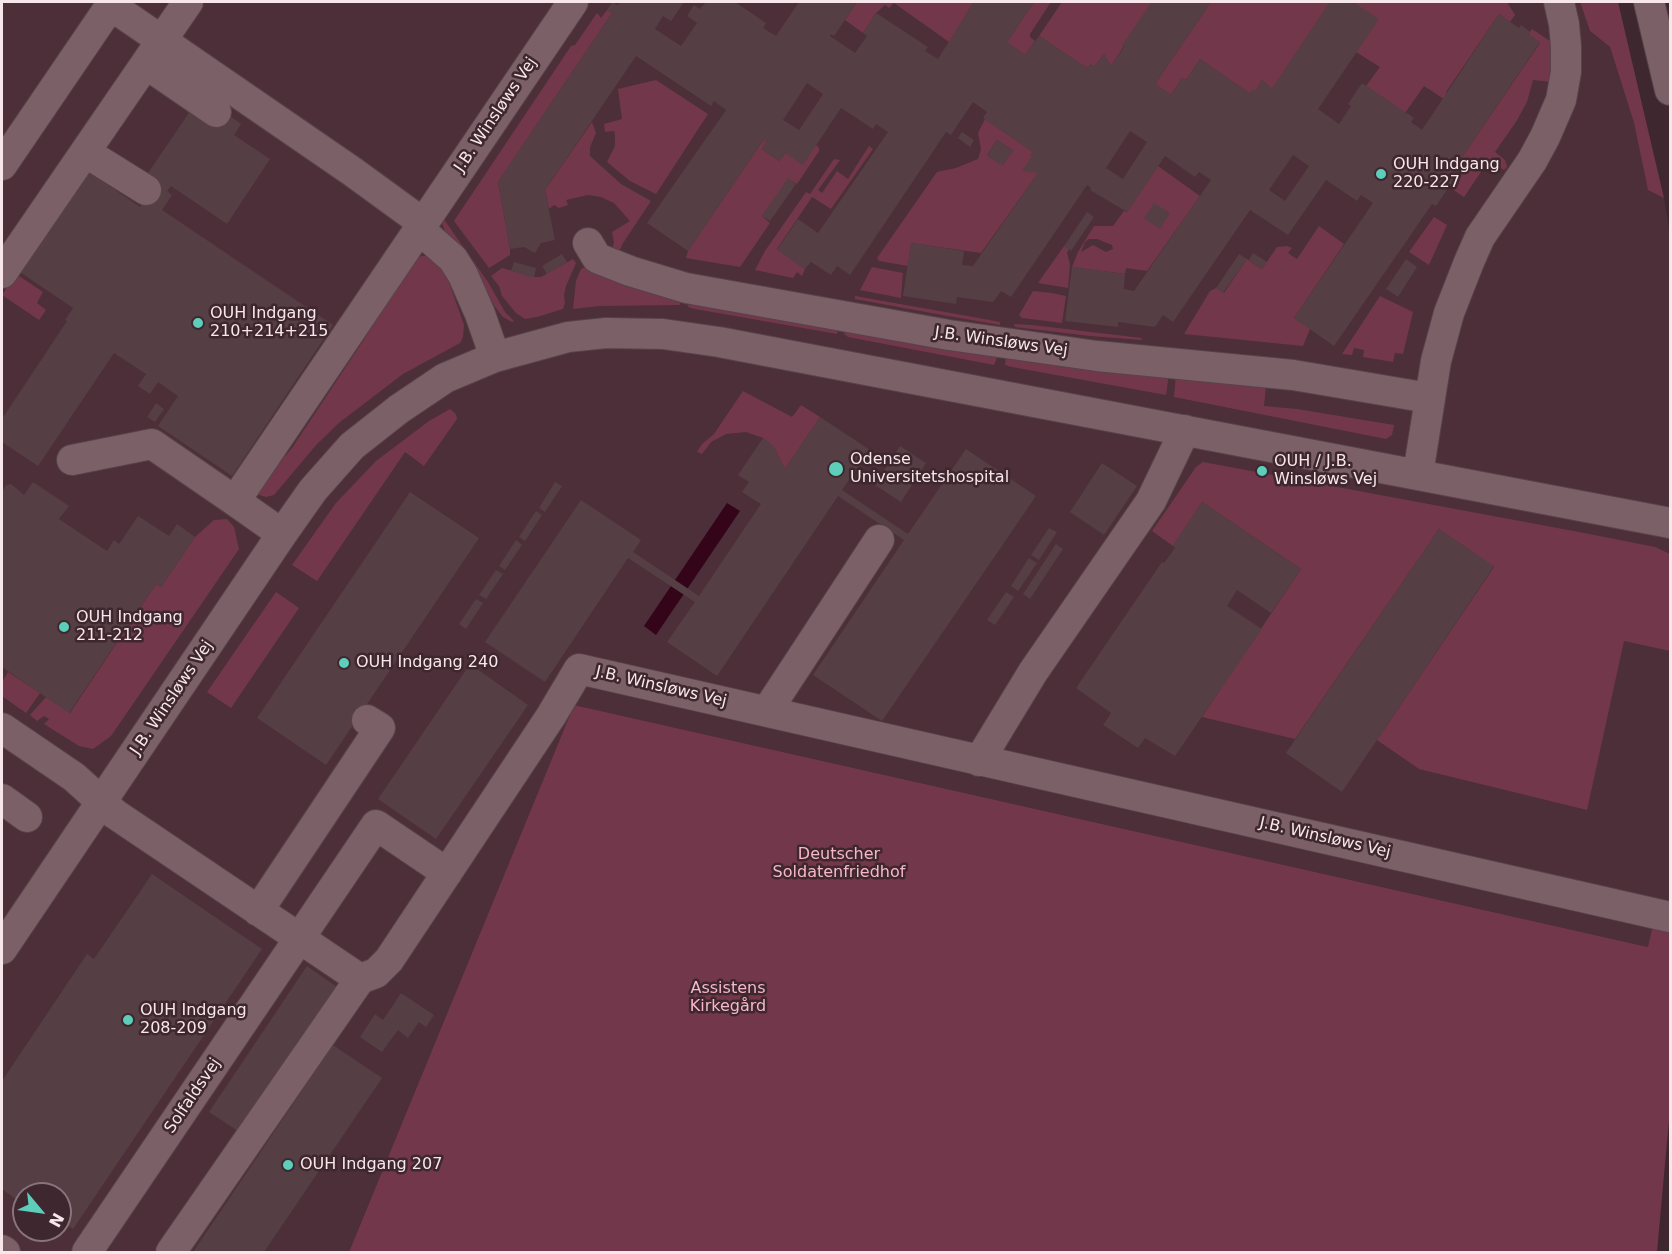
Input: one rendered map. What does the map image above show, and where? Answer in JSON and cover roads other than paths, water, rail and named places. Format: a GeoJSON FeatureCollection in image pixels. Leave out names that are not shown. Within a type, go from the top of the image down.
{"type":"FeatureCollection","features":[{"type":"Feature","properties":{"kind":"street"},"geometry":{"type":"LineString","coordinates":[[2,273],[188,2]]}},
{"type":"Feature","properties":{"kind":"street","name":"J.B. Winsløws Vej"},"geometry":{"type":"LineString","coordinates":[[236,501],[573,2]]}},
{"type":"Feature","properties":{"kind":"street"},"geometry":{"type":"LineString","coordinates":[[1418,474],[1436,361],[1449,313],[1480,237],[1532,160],[1561,100],[1566,72],[1566,46],[1559,2]]}},
{"type":"Feature","properties":{"kind":"street"},"geometry":{"type":"LineString","coordinates":[[1649,2],[1671,90]]}},
{"type":"Feature","properties":{"kind":"street"},"geometry":{"type":"LineString","coordinates":[[2,165],[112,3],[154,52],[216,112]]}},
{"type":"Feature","properties":{"kind":"street"},"geometry":{"type":"LineString","coordinates":[[154,52],[353,172],[421,226],[453,259],[463,275],[495,357]]}},
{"type":"Feature","properties":{"kind":"street"},"geometry":{"type":"LineString","coordinates":[[85,152],[146,190]]}},
{"type":"Feature","properties":{"kind":"street","name":"J.B. Winsløws Vej"},"geometry":{"type":"LineString","coordinates":[[588,243],[597,258],[630,271],[697,290],[949,335],[1097,356],[1293,375],[1429,398]]}},
{"type":"Feature","properties":{"kind":"street","name":"J.B. Winsløws Vej"},"geometry":{"type":"LineString","coordinates":[[2,949],[282,534],[313,490],[352,446],[399,408],[445,378],[495,357],[568,336],[606,333],[663,334],[730,344],[1671,523]]}},
{"type":"Feature","properties":{"kind":"street"},"geometry":{"type":"LineString","coordinates":[[979,761],[1033,672],[1151,501],[1185,430]]}},
{"type":"Feature","properties":{"kind":"street"},"geometry":{"type":"LineString","coordinates":[[72,460],[152,444],[282,534]]}},
{"type":"Feature","properties":{"kind":"street"},"geometry":{"type":"LineString","coordinates":[[767,711],[879,540]]}},
{"type":"Feature","properties":{"kind":"street","name":"J.B. Winsløws Vej"},"geometry":{"type":"LineString","coordinates":[[360,979],[376,973],[389,960],[551,716],[579,669],[1671,917]]}},
{"type":"Feature","properties":{"kind":"street"},"geometry":{"type":"LineString","coordinates":[[258,911],[380,728],[367,720]]}},
{"type":"Feature","properties":{"kind":"street"},"geometry":{"type":"LineString","coordinates":[[2,728],[74,777],[116,814],[360,979],[171,1252]]}},
{"type":"Feature","properties":{"kind":"street"},"geometry":{"type":"LineString","coordinates":[[2,799],[27,817]]}},
{"type":"Feature","properties":{"kind":"street"},"geometry":{"type":"LineString","coordinates":[[300,939],[376,825],[447,873]]}},
{"type":"Feature","properties":{"kind":"street","name":"Solfaldsvej"},"geometry":{"type":"LineString","coordinates":[[87,1252],[300,939]]}},
{"type":"Feature","properties":{"kind":"place","name":"OUH Indgang 220-227"},"geometry":{"type":"Point","coordinates":[1381,174]}},
{"type":"Feature","properties":{"kind":"place","name":"OUH Indgang 210+214+215"},"geometry":{"type":"Point","coordinates":[198,323]}},
{"type":"Feature","properties":{"kind":"place","name":"Odense Universitetshospital"},"geometry":{"type":"Point","coordinates":[836,469]}},
{"type":"Feature","properties":{"kind":"place","name":"OUH / J.B. Winsløws Vej"},"geometry":{"type":"Point","coordinates":[1262,471]}},
{"type":"Feature","properties":{"kind":"place","name":"OUH Indgang 211-212"},"geometry":{"type":"Point","coordinates":[64,627]}},
{"type":"Feature","properties":{"kind":"place","name":"OUH Indgang 240"},"geometry":{"type":"Point","coordinates":[344,663]}},
{"type":"Feature","properties":{"kind":"place","name":"OUH Indgang 208-209"},"geometry":{"type":"Point","coordinates":[128,1020]}},
{"type":"Feature","properties":{"kind":"place","name":"OUH Indgang 207"},"geometry":{"type":"Point","coordinates":[288,1165]}},
{"type":"Feature","properties":{"kind":"park label","name":"Deutscher Soldatenfriedhof"},"geometry":{"type":"Point","coordinates":[839,864]}},
{"type":"Feature","properties":{"kind":"park label","name":"Assistens Kirkegård"},"geometry":{"type":"Point","coordinates":[728,998]}}]}
